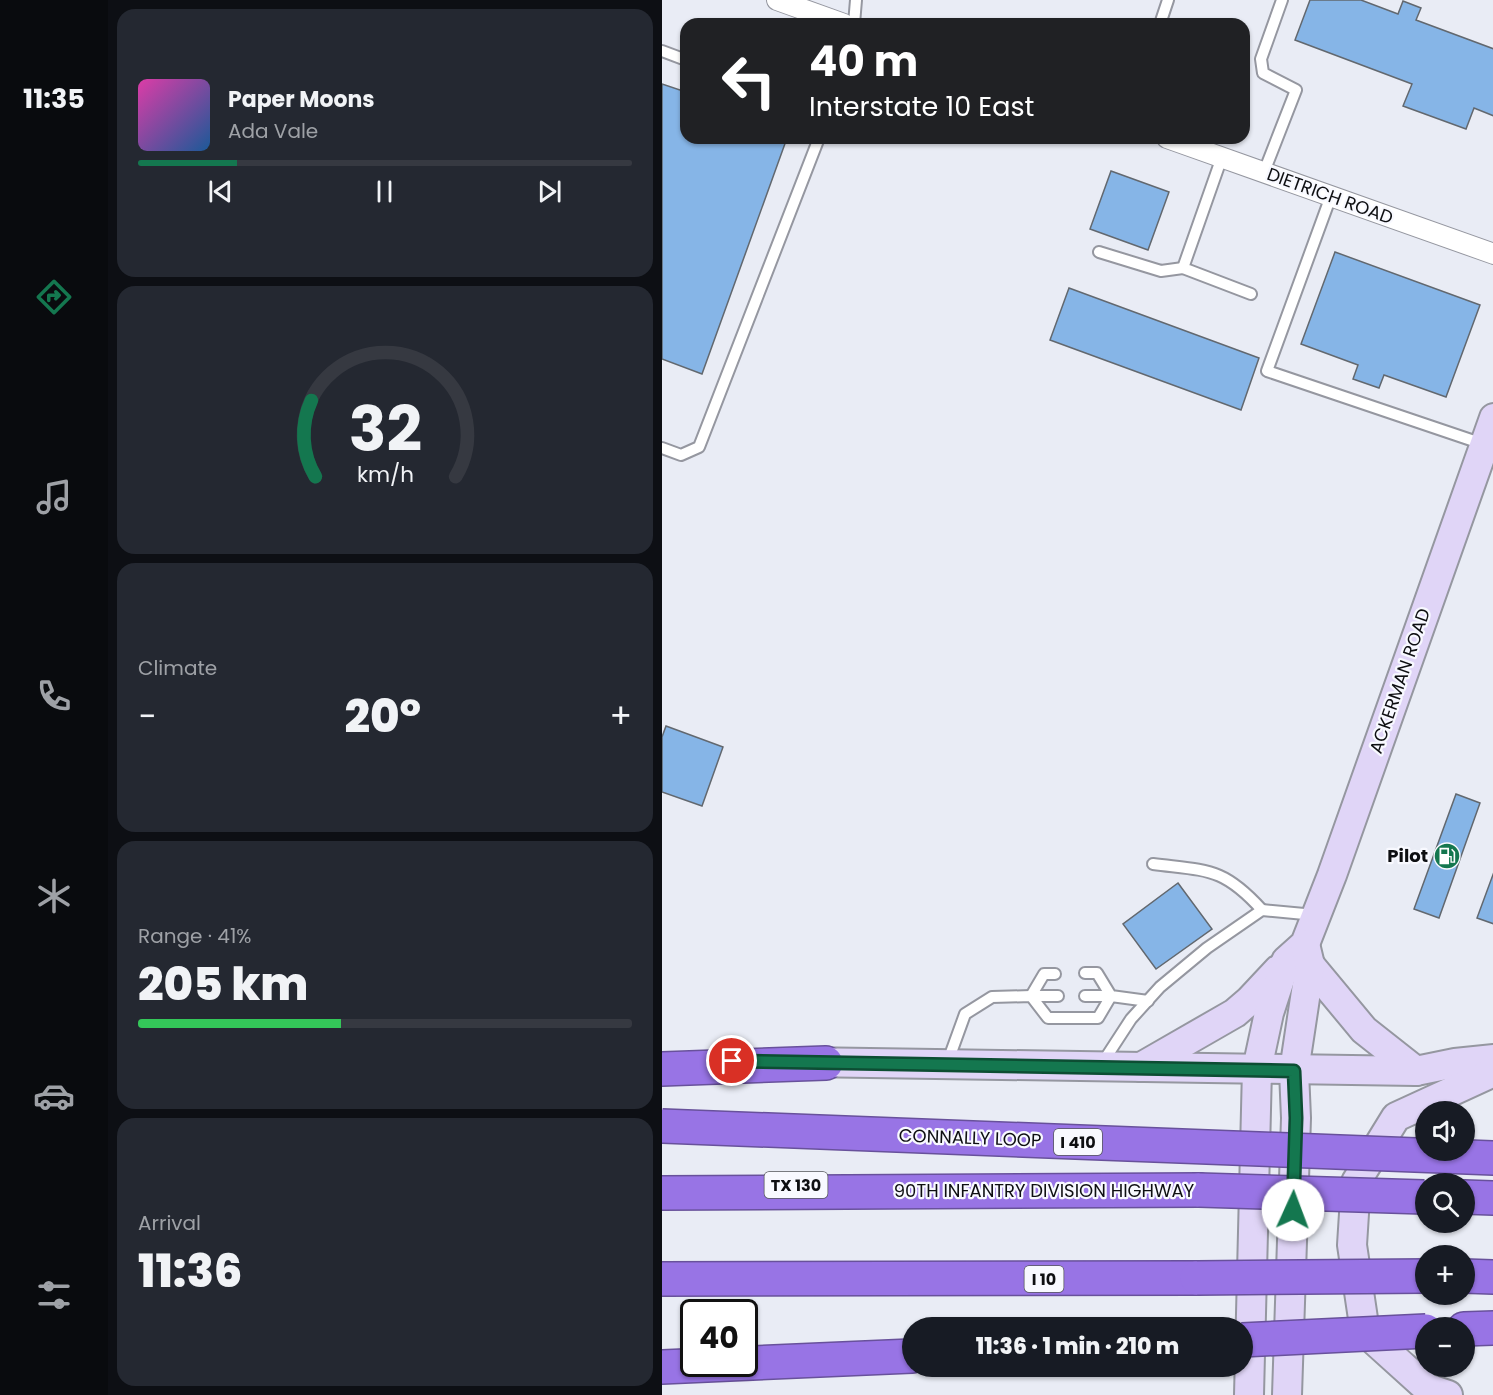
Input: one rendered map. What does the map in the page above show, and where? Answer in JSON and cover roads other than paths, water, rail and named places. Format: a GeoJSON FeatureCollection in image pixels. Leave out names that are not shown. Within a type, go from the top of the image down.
{"type":"FeatureCollection","features":[{"type":"Feature","properties":{"kind":"highway"},"geometry":{"type":"LineString","coordinates":[[662,1069],[826,1063]]}},
{"type":"Feature","properties":{"kind":"highway","name":"CONNALLY LOOP"},"geometry":{"type":"LineString","coordinates":[[662,1126],[1493,1158]]}},
{"type":"Feature","properties":{"kind":"highway","name":"TX 130"},"geometry":{"type":"LineString","coordinates":[[662,1178],[930,1191]]}},
{"type":"Feature","properties":{"kind":"highway","name":"90TH INFANTRY DIVISION HIGHWAY"},"geometry":{"type":"LineString","coordinates":[[662,1193],[1199,1190],[1415,1197]]}},
{"type":"Feature","properties":{"kind":"highway"},"geometry":{"type":"LineString","coordinates":[[1475,1197],[1493,1198]]}},
{"type":"Feature","properties":{"kind":"highway","name":"I 10"},"geometry":{"type":"LineString","coordinates":[[662,1279],[892,1280],[1415,1276]]}},
{"type":"Feature","properties":{"kind":"highway"},"geometry":{"type":"LineString","coordinates":[[1475,1276],[1493,1276]]}},
{"type":"Feature","properties":{"kind":"highway"},"geometry":{"type":"LineString","coordinates":[[662,1293],[892,1280]]}},
{"type":"Feature","properties":{"kind":"highway"},"geometry":{"type":"LineString","coordinates":[[1475,1329],[1493,1328]]}},
{"type":"Feature","properties":{"kind":"highway"},"geometry":{"type":"LineString","coordinates":[[1253,1339],[1415,1332]]}},
{"type":"Feature","properties":{"kind":"highway"},"geometry":{"type":"LineString","coordinates":[[662,1367],[902,1356]]}},
{"type":"Feature","properties":{"kind":"main road","name":"ACKERMAN ROAD"},"geometry":{"type":"LineString","coordinates":[[1249,1395],[1257,1069],[1269,1013],[1300,957],[1332,875],[1493,418]]}},
{"type":"Feature","properties":{"kind":"main road","name":"ACKERMAN ROAD"},"geometry":{"type":"LineString","coordinates":[[1287,1395],[1296,1118],[1294,1071],[1300,957]]}},
{"type":"Feature","properties":{"kind":"main road"},"geometry":{"type":"LineString","coordinates":[[1141,1068],[1235,1013],[1300,957],[1364,1030],[1416,1071]]}},
{"type":"Feature","properties":{"kind":"main road"},"geometry":{"type":"LineString","coordinates":[[662,1060],[1416,1071],[1455,1063],[1493,1059]]}},
{"type":"Feature","properties":{"kind":"main road"},"geometry":{"type":"LineString","coordinates":[[1448,1395],[1427,1388],[1365,1332],[1352,1245],[1356,1182],[1397,1117],[1493,1072]]}},
{"type":"Feature","properties":{"kind":"street"},"geometry":{"type":"LineString","coordinates":[[777,0],[827,18]]}},
{"type":"Feature","properties":{"kind":"street","name":"DIETRICH ROAD"},"geometry":{"type":"LineString","coordinates":[[1184,144],[1493,254]]}},
{"type":"Feature","properties":{"kind":"lane"},"geometry":{"type":"LineString","coordinates":[[854,18],[856,0]]}},
{"type":"Feature","properties":{"kind":"lane"},"geometry":{"type":"LineString","coordinates":[[1162,18],[1168,0]]}},
{"type":"Feature","properties":{"kind":"lane"},"geometry":{"type":"LineString","coordinates":[[1264,172],[1296,90],[1263,73],[1260,59],[1282,0]]}},
{"type":"Feature","properties":{"kind":"lane"},"geometry":{"type":"LineString","coordinates":[[662,51],[680,58]]}},
{"type":"Feature","properties":{"kind":"lane"},"geometry":{"type":"LineString","coordinates":[[662,448],[681,454],[699,447],[817,144]]}},
{"type":"Feature","properties":{"kind":"lane"},"geometry":{"type":"LineString","coordinates":[[1183,268],[1222,157]]}},
{"type":"Feature","properties":{"kind":"lane"},"geometry":{"type":"LineString","coordinates":[[1331,196],[1267,371],[1484,445]]}},
{"type":"Feature","properties":{"kind":"lane"},"geometry":{"type":"LineString","coordinates":[[1099,252],[1162,271],[1183,268],[1251,294]]}},
{"type":"Feature","properties":{"kind":"lane"},"geometry":{"type":"LineString","coordinates":[[1153,864],[1216,872],[1243,888],[1262,910]]}},
{"type":"Feature","properties":{"kind":"lane"},"geometry":{"type":"LineString","coordinates":[[1099,1067],[1131,1019],[1148,1000],[1206,948],[1262,910],[1315,915]]}},
{"type":"Feature","properties":{"kind":"lane"},"geometry":{"type":"LineString","coordinates":[[1085,973],[1097,973],[1111,996]]}},
{"type":"Feature","properties":{"kind":"lane"},"geometry":{"type":"LineString","coordinates":[[1031,996],[1044,974],[1055,974]]}},
{"type":"Feature","properties":{"kind":"lane"},"geometry":{"type":"LineString","coordinates":[[1031,996],[1048,1018],[1097,1018],[1111,996]]}},
{"type":"Feature","properties":{"kind":"lane"},"geometry":{"type":"LineString","coordinates":[[947,1065],[965,1014],[992,997],[1058,996]]}},
{"type":"Feature","properties":{"kind":"lane"},"geometry":{"type":"LineString","coordinates":[[1085,996],[1148,1000]]}},
{"type":"Feature","properties":{"kind":"place","name":"Pilot"},"geometry":{"type":"Point","coordinates":[1447,856]}}]}
